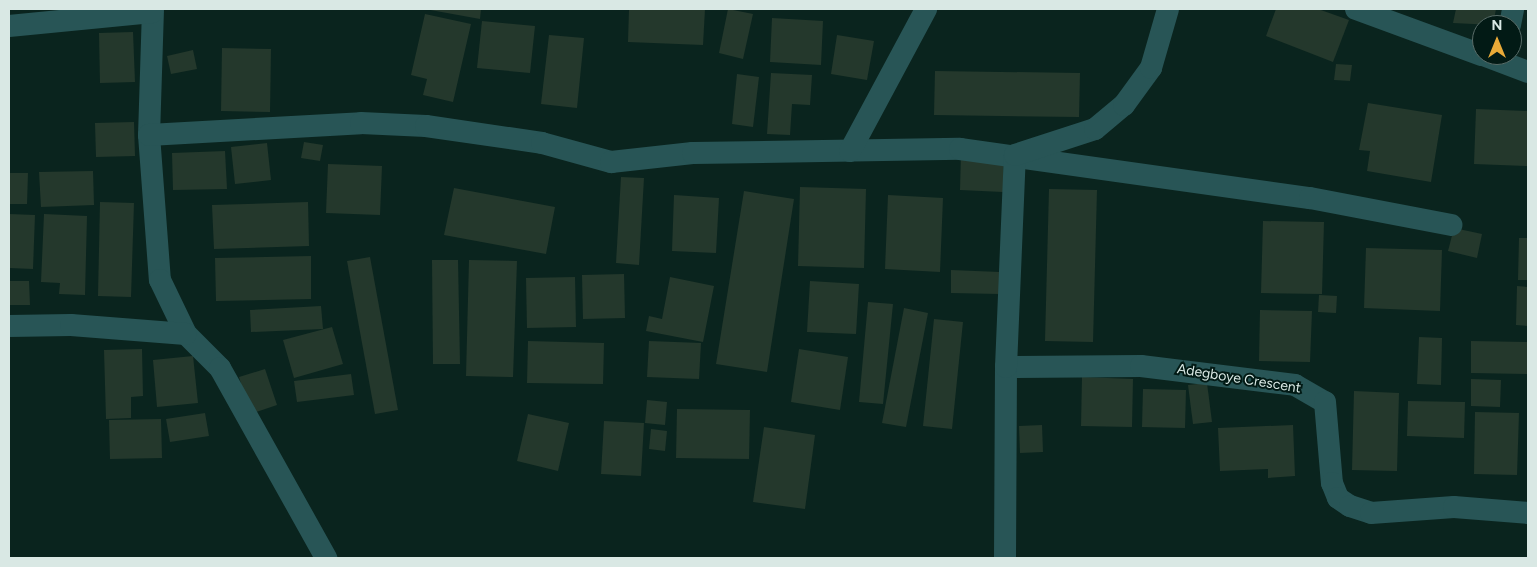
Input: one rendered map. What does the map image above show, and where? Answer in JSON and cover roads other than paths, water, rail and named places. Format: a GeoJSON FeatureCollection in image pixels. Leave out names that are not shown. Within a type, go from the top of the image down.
{"type":"FeatureCollection","features":[{"type":"Feature","properties":{"kind":"street"},"geometry":{"type":"LineString","coordinates":[[850,151],[926,9]]}},
{"type":"Feature","properties":{"kind":"street"},"geometry":{"type":"LineString","coordinates":[[1015,155],[1095,129],[1124,105],[1151,68],[1168,9]]}},
{"type":"Feature","properties":{"kind":"street"},"geometry":{"type":"LineString","coordinates":[[1356,9],[1472,50]]}},
{"type":"Feature","properties":{"kind":"street"},"geometry":{"type":"LineString","coordinates":[[9,26],[152,11],[149,135],[160,280],[186,334],[220,368],[326,558]]}},
{"type":"Feature","properties":{"kind":"street"},"geometry":{"type":"LineString","coordinates":[[1512,65],[1528,72]]}},
{"type":"Feature","properties":{"kind":"street"},"geometry":{"type":"LineString","coordinates":[[149,135],[361,123],[426,126],[542,143],[611,162],[693,153],[850,151],[900,148],[1015,155],[1310,198],[1451,225]]}},
{"type":"Feature","properties":{"kind":"street"},"geometry":{"type":"LineString","coordinates":[[1005,558],[1006,367],[1015,155]]}},
{"type":"Feature","properties":{"kind":"street"},"geometry":{"type":"LineString","coordinates":[[9,326],[71,325],[186,334]]}},
{"type":"Feature","properties":{"kind":"street","name":"Adegboye Crescent"},"geometry":{"type":"LineString","coordinates":[[1006,367],[1141,366],[1295,385],[1325,402],[1332,483],[1338,498],[1350,506],[1371,513],[1454,507],[1528,512]]}}]}
